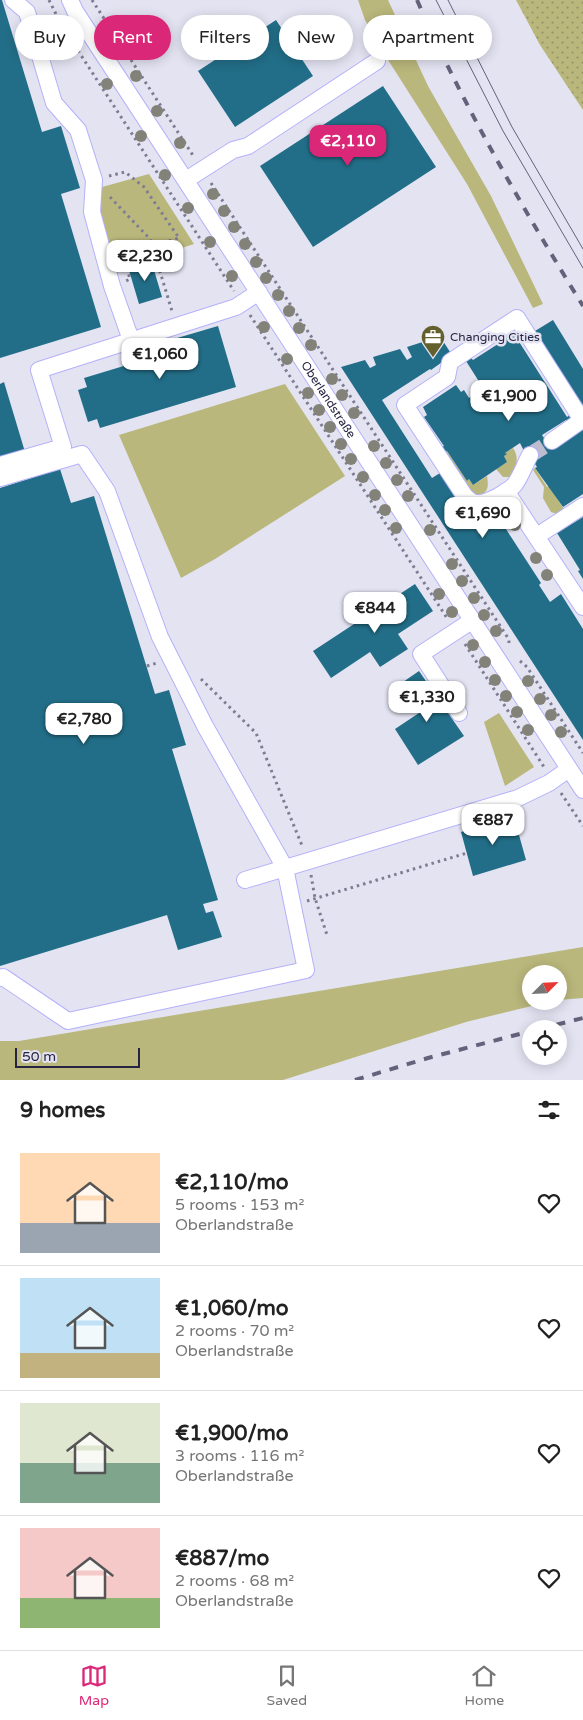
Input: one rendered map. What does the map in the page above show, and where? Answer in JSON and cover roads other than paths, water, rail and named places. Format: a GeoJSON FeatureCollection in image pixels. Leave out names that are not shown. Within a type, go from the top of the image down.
{"type":"FeatureCollection","features":[{"type":"Feature","properties":{"kind":"street"},"geometry":{"type":"LineString","coordinates":[[13,0],[27,12],[54,103],[78,130],[94,180],[92,212],[112,286],[130,340]]}},
{"type":"Feature","properties":{"kind":"street","name":"Oberlandstraße"},"geometry":{"type":"LineString","coordinates":[[65,5],[186,180],[582,785]]}},
{"type":"Feature","properties":{"kind":"street"},"geometry":{"type":"LineString","coordinates":[[186,180],[233,150],[248,146],[377,61]]}},
{"type":"Feature","properties":{"kind":"street"},"geometry":{"type":"LineString","coordinates":[[0,465],[63,447],[39,370],[236,307],[259,292]]}},
{"type":"Feature","properties":{"kind":"street"},"geometry":{"type":"LineString","coordinates":[[530,455],[515,485],[484,502],[476,503],[470,501],[464,495],[405,405],[447,377],[450,362],[517,318],[582,420],[552,440]]}},
{"type":"Feature","properties":{"kind":"street"},"geometry":{"type":"LineString","coordinates":[[0,478],[82,454],[107,491],[160,637],[205,726],[285,868],[306,970],[68,1021],[3,977],[0,978]]}},
{"type":"Feature","properties":{"kind":"street"},"geometry":{"type":"LineString","coordinates":[[506,490],[583,607]]}},
{"type":"Feature","properties":{"kind":"street"},"geometry":{"type":"LineString","coordinates":[[536,536],[583,506]]}},
{"type":"Feature","properties":{"kind":"street"},"geometry":{"type":"LineString","coordinates":[[459,713],[421,654],[473,620]]}},
{"type":"Feature","properties":{"kind":"street"},"geometry":{"type":"LineString","coordinates":[[245,880],[518,798],[570,769]]}},
{"type":"Feature","properties":{"kind":"tunnel"},"geometry":{"type":"LineString","coordinates":[[530,455],[552,441]]}},
{"type":"Feature","properties":{"kind":"tram line"},"geometry":{"type":"LineString","coordinates":[[436,0],[503,131],[583,268]]}},
{"type":"Feature","properties":{"kind":"tram line"},"geometry":{"type":"LineString","coordinates":[[448,0],[512,127],[583,249]]}},
{"type":"Feature","properties":{"kind":"railway"},"geometry":{"type":"LineString","coordinates":[[417,0],[474,118],[583,306]]}},
{"type":"Feature","properties":{"kind":"railway"},"geometry":{"type":"LineString","coordinates":[[567,1022],[583,1018]]}},
{"type":"Feature","properties":{"kind":"railway"},"geometry":{"type":"LineString","coordinates":[[355,1080],[428,1058],[522,1033]]}},
{"type":"Feature","properties":{"kind":"place","name":"Changing Cities"},"geometry":{"type":"Point","coordinates":[433,358]}}]}
